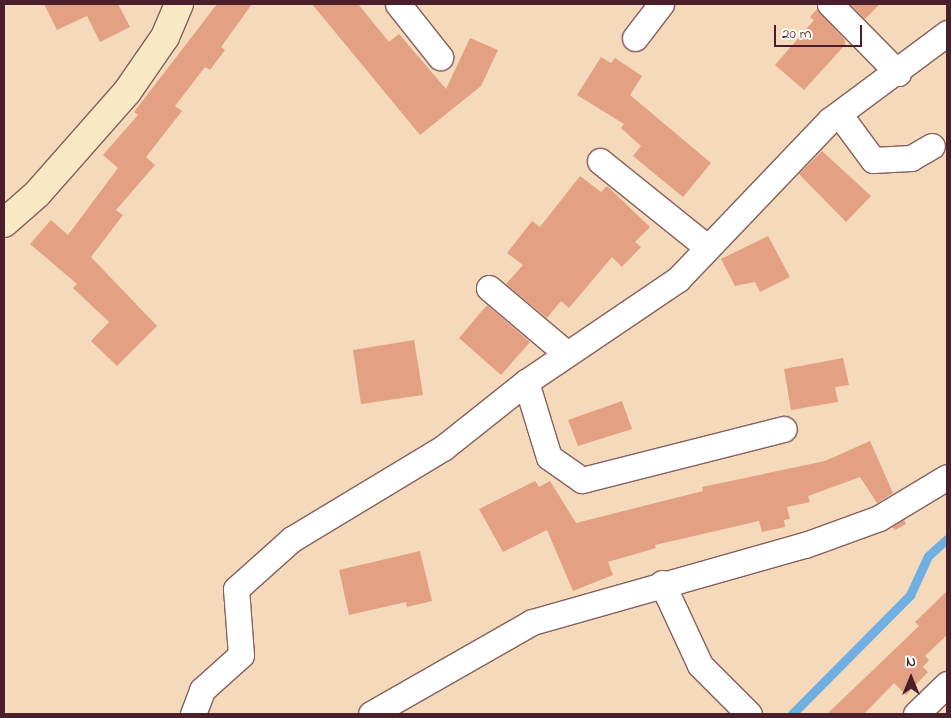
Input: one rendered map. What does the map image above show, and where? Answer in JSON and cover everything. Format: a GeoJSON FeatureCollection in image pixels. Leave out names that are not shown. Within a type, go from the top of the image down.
{"type":"FeatureCollection","features":[{"type":"Feature","properties":{"kind":"street"},"geometry":{"type":"LineString","coordinates":[[4,223],[37,194],[127,92],[160,45],[179,4]]}},
{"type":"Feature","properties":{"kind":"street"},"geometry":{"type":"LineString","coordinates":[[398,4],[440,57]]}},
{"type":"Feature","properties":{"kind":"street"},"geometry":{"type":"LineString","coordinates":[[635,38],[661,4]]}},
{"type":"Feature","properties":{"kind":"street"},"geometry":{"type":"LineString","coordinates":[[830,4],[898,73]]}},
{"type":"Feature","properties":{"kind":"street"},"geometry":{"type":"LineString","coordinates":[[193,714],[202,690],[241,656],[236,589],[292,539],[443,448],[526,382],[678,279],[707,247],[839,114],[898,73],[947,33]]}},
{"type":"Feature","properties":{"kind":"street"},"geometry":{"type":"LineString","coordinates":[[839,114],[873,160],[911,158],[932,146]]}},
{"type":"Feature","properties":{"kind":"street"},"geometry":{"type":"LineString","coordinates":[[600,161],[707,247]]}},
{"type":"Feature","properties":{"kind":"street"},"geometry":{"type":"LineString","coordinates":[[489,288],[567,354]]}},
{"type":"Feature","properties":{"kind":"street"},"geometry":{"type":"LineString","coordinates":[[526,382],[550,457],[582,480],[784,429]]}},
{"type":"Feature","properties":{"kind":"street"},"geometry":{"type":"LineString","coordinates":[[372,714],[532,622],[662,583],[806,545],[879,518],[947,477]]}},
{"type":"Feature","properties":{"kind":"street"},"geometry":{"type":"LineString","coordinates":[[662,583],[700,665],[749,714]]}},
{"type":"Feature","properties":{"kind":"street"},"geometry":{"type":"LineString","coordinates":[[916,714],[947,684]]}},
{"type":"Feature","properties":{"kind":"building"},"geometry":{"type":"Polygon","coordinates":[[[44,4],[118,4],[130,27],[100,42],[87,16],[57,30],[44,4]]]}},
{"type":"Feature","properties":{"kind":"building"},"geometry":{"type":"Polygon","coordinates":[[[217,4],[252,4],[221,47],[225,50],[210,70],[205,67],[175,106],[182,111],[146,157],[155,165],[116,210],[123,215],[91,257],[157,326],[117,366],[91,341],[109,322],[73,288],[77,284],[30,244],[51,220],[68,235],[118,168],[103,155],[138,115],[134,112],[217,4]]]}},
{"type":"Feature","properties":{"kind":"building"},"geometry":{"type":"Polygon","coordinates":[[[312,4],[358,4],[389,42],[399,34],[446,89],[470,38],[498,50],[481,86],[420,135],[312,4]]]}},
{"type":"Feature","properties":{"kind":"building"},"geometry":{"type":"Polygon","coordinates":[[[850,4],[880,4],[865,19],[850,4]]]}},
{"type":"Feature","properties":{"kind":"building"},"geometry":{"type":"Polygon","coordinates":[[[817,9],[845,40],[845,45],[804,90],[775,65],[814,20],[810,17],[817,9]]]}},
{"type":"Feature","properties":{"kind":"building"},"geometry":{"type":"Polygon","coordinates":[[[601,57],[611,63],[615,58],[642,76],[630,95],[711,163],[683,197],[633,156],[641,146],[621,128],[624,124],[577,95],[601,57]]]}},
{"type":"Feature","properties":{"kind":"building"},"geometry":{"type":"Polygon","coordinates":[[[822,151],[871,196],[846,222],[799,174],[822,151]]]}},
{"type":"Feature","properties":{"kind":"building"},"geometry":{"type":"Polygon","coordinates":[[[580,176],[601,192],[607,186],[650,227],[635,242],[641,247],[622,267],[612,257],[569,308],[561,301],[547,318],[506,284],[523,265],[507,253],[532,221],[540,227],[580,176]]]}},
{"type":"Feature","properties":{"kind":"building"},"geometry":{"type":"Polygon","coordinates":[[[768,236],[790,277],[760,292],[755,282],[735,286],[721,259],[768,236]]]}},
{"type":"Feature","properties":{"kind":"building"},"geometry":{"type":"Polygon","coordinates":[[[487,305],[530,342],[501,375],[459,338],[487,305]]]}},
{"type":"Feature","properties":{"kind":"building"},"geometry":{"type":"Polygon","coordinates":[[[414,340],[423,395],[361,404],[353,350],[414,340]]]}},
{"type":"Feature","properties":{"kind":"building"},"geometry":{"type":"Polygon","coordinates":[[[843,358],[849,385],[835,387],[838,402],[791,410],[784,369],[843,358]]]}},
{"type":"Feature","properties":{"kind":"building"},"geometry":{"type":"Polygon","coordinates":[[[622,401],[632,429],[578,446],[568,420],[622,401]]]}},
{"type":"Feature","properties":{"kind":"building"},"geometry":{"type":"Polygon","coordinates":[[[870,441],[893,493],[877,503],[860,477],[808,496],[810,502],[787,507],[790,519],[784,520],[785,527],[762,532],[759,521],[655,545],[656,548],[608,562],[613,575],[573,591],[547,530],[503,552],[479,509],[535,481],[539,487],[550,481],[576,523],[703,491],[702,487],[825,461],[870,441]]]}},
{"type":"Feature","properties":{"kind":"building"},"geometry":{"type":"Polygon","coordinates":[[[904,520],[906,524],[895,530],[892,527],[904,520]]]}},
{"type":"Feature","properties":{"kind":"building"},"geometry":{"type":"Polygon","coordinates":[[[420,551],[432,601],[407,607],[406,602],[349,615],[339,570],[420,551]]]}},
{"type":"Feature","properties":{"kind":"building"},"geometry":{"type":"Polygon","coordinates":[[[947,591],[947,635],[925,656],[929,660],[923,667],[928,672],[906,695],[894,683],[864,714],[827,714],[919,626],[915,622],[947,591]]]}},
{"type":"Feature","properties":{"kind":"waterway"},"geometry":{"type":"LineString","coordinates":[[792,714],[910,595],[928,556],[947,539]]}}]}
